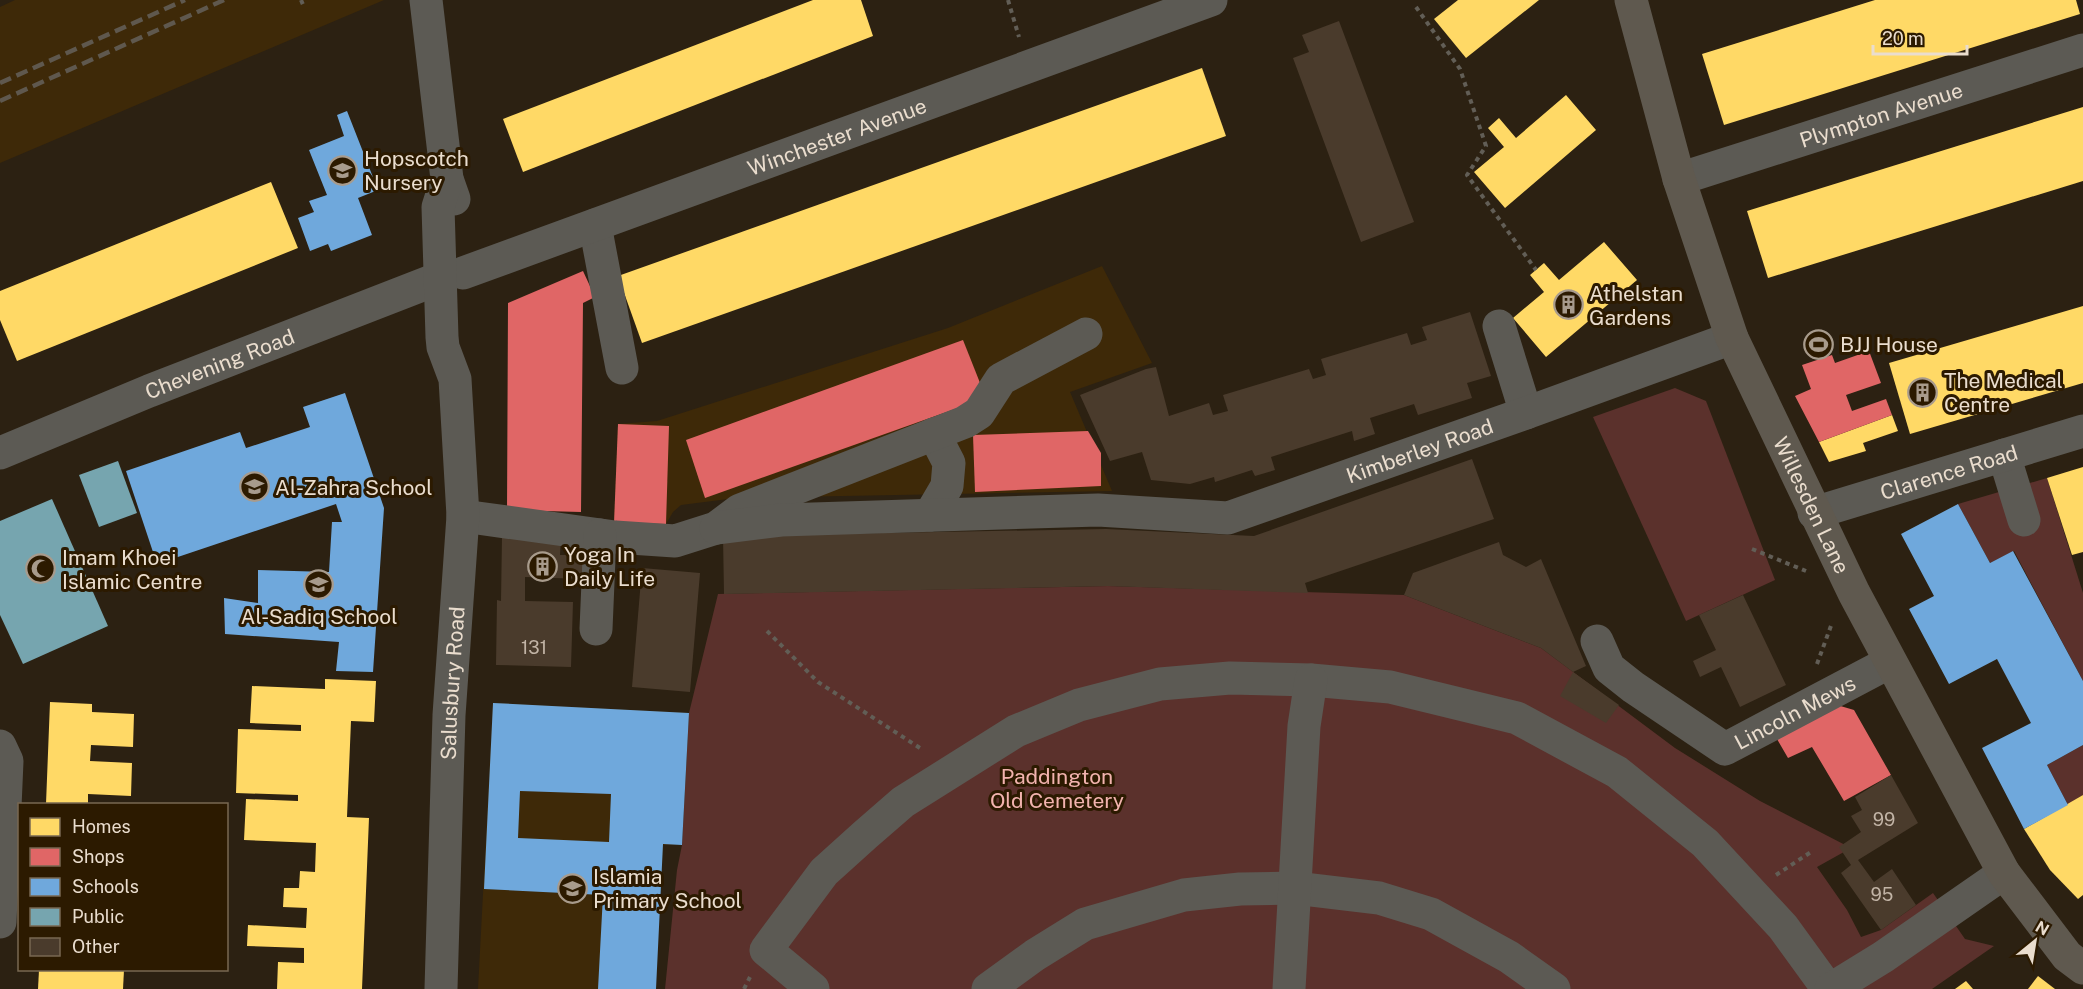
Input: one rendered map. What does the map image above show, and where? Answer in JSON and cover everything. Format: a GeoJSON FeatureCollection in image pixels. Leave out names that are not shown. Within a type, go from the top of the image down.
{"type":"FeatureCollection","features":[{"type":"Feature","properties":{"kind":"main road","name":"Willesden Lane"},"geometry":{"type":"LineString","coordinates":[[1631,0],[1679,179],[1732,338],[1814,513],[1890,662],[2004,873],[2067,956],[2083,968]]}},
{"type":"Feature","properties":{"kind":"street","name":"Winchester Avenue"},"geometry":{"type":"LineString","coordinates":[[451,275],[595,225],[1170,7],[1211,0]]}},
{"type":"Feature","properties":{"kind":"street","name":"Salusbury Road"},"geometry":{"type":"LineString","coordinates":[[427,8],[447,179],[438,207],[451,275],[443,347],[455,379],[463,516],[449,715],[441,989]]}},
{"type":"Feature","properties":{"kind":"street","name":"Plympton Avenue"},"geometry":{"type":"LineString","coordinates":[[1679,179],[2083,50]]}},
{"type":"Feature","properties":{"kind":"street"},"geometry":{"type":"LineString","coordinates":[[595,225],[622,368]]}},
{"type":"Feature","properties":{"kind":"street","name":"Chevening Road"},"geometry":{"type":"LineString","coordinates":[[0,453],[149,391],[451,275]]}},
{"type":"Feature","properties":{"kind":"street"},"geometry":{"type":"LineString","coordinates":[[1498,326],[1526,413]]}},
{"type":"Feature","properties":{"kind":"street"},"geometry":{"type":"LineString","coordinates":[[463,516],[600,535],[675,541],[716,528],[740,510],[965,422],[979,413],[1001,379],[1086,334]]}},
{"type":"Feature","properties":{"kind":"street","name":"Kimberley Road"},"geometry":{"type":"LineString","coordinates":[[716,528],[781,520],[1098,510],[1228,518],[1732,338]]}},
{"type":"Feature","properties":{"kind":"street","name":"Clarence Road"},"geometry":{"type":"LineString","coordinates":[[1814,513],[2083,431]]}},
{"type":"Feature","properties":{"kind":"street"},"geometry":{"type":"LineString","coordinates":[[930,515],[947,486],[949,463],[934,434]]}},
{"type":"Feature","properties":{"kind":"street"},"geometry":{"type":"LineString","coordinates":[[2004,455],[2024,520]]}},
{"type":"Feature","properties":{"kind":"street"},"geometry":{"type":"LineString","coordinates":[[596,629],[600,535]]}},
{"type":"Feature","properties":{"kind":"street","name":"Lincoln Mews"},"geometry":{"type":"LineString","coordinates":[[1597,641],[1609,668],[1633,687],[1725,749],[1890,662]]}},
{"type":"Feature","properties":{"kind":"street"},"geometry":{"type":"LineString","coordinates":[[813,989],[766,950],[824,872],[903,802],[1016,731],[1079,705],[1160,684],[1230,678],[1311,680],[1390,687],[1517,718],[1617,772],[1705,843],[1783,927],[1830,989],[1882,957],[2004,873]]}},
{"type":"Feature","properties":{"kind":"street"},"geometry":{"type":"LineString","coordinates":[[1289,989],[1304,726],[1311,680]]}},
{"type":"Feature","properties":{"kind":"street"},"geometry":{"type":"LineString","coordinates":[[0,746],[7,761],[0,922]]}},
{"type":"Feature","properties":{"kind":"street"},"geometry":{"type":"LineString","coordinates":[[988,989],[1035,955],[1085,924],[1184,895],[1240,889],[1295,888],[1379,898],[1431,914],[1509,957],[1554,989]]}},
{"type":"Feature","properties":{"kind":"path"},"geometry":{"type":"LineString","coordinates":[[301,0],[304,7]]}},
{"type":"Feature","properties":{"kind":"path"},"geometry":{"type":"LineString","coordinates":[[1416,7],[1460,69],[1486,146],[1467,175],[1536,270]]}},
{"type":"Feature","properties":{"kind":"path"},"geometry":{"type":"LineString","coordinates":[[1752,549],[1812,574]]}},
{"type":"Feature","properties":{"kind":"path"},"geometry":{"type":"LineString","coordinates":[[1814,673],[1835,617]]}},
{"type":"Feature","properties":{"kind":"path"},"geometry":{"type":"LineString","coordinates":[[767,631],[818,682],[914,745],[956,767]]}},
{"type":"Feature","properties":{"kind":"path"},"geometry":{"type":"LineString","coordinates":[[1750,891],[1811,852]]}},
{"type":"Feature","properties":{"kind":"shaded area"},"geometry":{"type":"Polygon","coordinates":[[[15,0],[384,0],[0,163],[0,7],[15,0]]]}},
{"type":"Feature","properties":{"kind":"shaded area"},"geometry":{"type":"Polygon","coordinates":[[[1102,266],[1152,363],[1070,392],[1112,491],[736,498],[681,505],[673,512],[666,524],[614,523],[618,424],[657,421],[948,328],[1102,266]]]}},
{"type":"Feature","properties":{"kind":"shaded area","name":"Islamia Primary School"},"geometry":{"type":"Polygon","coordinates":[[[493,703],[689,713],[681,844],[663,845],[655,989],[478,989],[493,703]]]}},
{"type":"Feature","properties":{"kind":"green space"},"geometry":{"type":"Polygon","coordinates":[[[1675,388],[1706,401],[1775,580],[1686,621],[1593,417],[1675,388]]]}},
{"type":"Feature","properties":{"kind":"green space"},"geometry":{"type":"Polygon","coordinates":[[[2047,478],[2083,593],[2083,681],[2014,551],[1990,563],[1958,504],[2047,478]]]}},
{"type":"Feature","properties":{"kind":"green space","name":"Paddington Old Cemetery"},"geometry":{"type":"Polygon","coordinates":[[[1108,586],[1404,595],[1541,648],[1675,748],[1760,801],[1851,848],[1817,867],[1847,910],[1861,937],[1881,930],[1933,893],[1965,939],[1994,946],[1932,989],[665,989],[677,870],[682,845],[689,713],[718,594],[1108,586]]]}},
{"type":"Feature","properties":{"kind":"green space"},"geometry":{"type":"Polygon","coordinates":[[[2083,745],[2083,795],[2068,805],[2047,765],[2083,745]]]}},
{"type":"Feature","properties":{"kind":"building: Homes"},"geometry":{"type":"Polygon","coordinates":[[[813,0],[861,0],[873,36],[523,172],[503,119],[813,0]]]}},
{"type":"Feature","properties":{"kind":"building: Homes"},"geometry":{"type":"Polygon","coordinates":[[[1458,0],[1539,0],[1466,58],[1434,19],[1458,0]]]}},
{"type":"Feature","properties":{"kind":"building: Homes"},"geometry":{"type":"Polygon","coordinates":[[[1875,0],[2076,0],[2080,14],[1724,125],[1702,54],[1875,0]]]}},
{"type":"Feature","properties":{"kind":"building: Homes"},"geometry":{"type":"Polygon","coordinates":[[[1202,68],[1226,136],[642,343],[618,276],[1202,68]]]}},
{"type":"Feature","properties":{"kind":"building: Homes"},"geometry":{"type":"Polygon","coordinates":[[[1566,95],[1596,130],[1505,208],[1474,172],[1504,147],[1488,128],[1499,118],[1516,138],[1566,95]]]}},
{"type":"Feature","properties":{"kind":"building: Homes"},"geometry":{"type":"Polygon","coordinates":[[[2083,107],[2083,181],[1768,278],[1747,211],[2083,107]]]}},
{"type":"Feature","properties":{"kind":"building: Homes"},"geometry":{"type":"Polygon","coordinates":[[[271,182],[298,248],[17,361],[0,320],[0,291],[271,182]]]}},
{"type":"Feature","properties":{"kind":"building: Homes","name":"Athelstan Gardens"},"geometry":{"type":"Polygon","coordinates":[[[1604,242],[1637,280],[1546,357],[1513,318],[1544,292],[1530,275],[1544,263],[1559,280],[1604,242]]]}},
{"type":"Feature","properties":{"kind":"building: Homes"},"geometry":{"type":"Polygon","coordinates":[[[2083,306],[2083,383],[1910,434],[1889,363],[2083,306]]]}},
{"type":"Feature","properties":{"kind":"building: Homes"},"geometry":{"type":"Polygon","coordinates":[[[1892,415],[1898,431],[1863,443],[1866,451],[1829,462],[1819,442],[1892,415]]]}},
{"type":"Feature","properties":{"kind":"building: Homes"},"geometry":{"type":"Polygon","coordinates":[[[2083,467],[2083,552],[2072,555],[2047,478],[2083,467]]]}},
{"type":"Feature","properties":{"kind":"building: Homes"},"geometry":{"type":"Polygon","coordinates":[[[325,679],[376,681],[374,722],[351,721],[347,817],[369,818],[362,989],[277,989],[278,962],[304,963],[304,948],[247,946],[248,925],[306,928],[307,908],[283,907],[284,888],[299,888],[300,871],[315,872],[316,843],[244,840],[246,799],[298,801],[298,795],[236,793],[238,729],[301,731],[301,725],[250,723],[252,686],[325,689],[325,679]]]}},
{"type":"Feature","properties":{"kind":"building: Homes"},"geometry":{"type":"Polygon","coordinates":[[[50,702],[92,704],[92,712],[134,714],[133,747],[91,745],[90,761],[132,763],[131,796],[88,794],[88,803],[46,803],[50,702]]]}},
{"type":"Feature","properties":{"kind":"building: Homes"},"geometry":{"type":"Polygon","coordinates":[[[2083,795],[2083,895],[2078,899],[2050,870],[2024,829],[2083,795]]]}},
{"type":"Feature","properties":{"kind":"building: Homes"},"geometry":{"type":"Polygon","coordinates":[[[39,971],[124,971],[123,989],[38,989],[39,971]]]}},
{"type":"Feature","properties":{"kind":"building: Homes"},"geometry":{"type":"Polygon","coordinates":[[[2038,976],[2055,989],[2028,989],[2038,976]]]}},
{"type":"Feature","properties":{"kind":"building: Homes"},"geometry":{"type":"Polygon","coordinates":[[[1966,981],[1973,989],[1955,989],[1966,981]]]}},
{"type":"Feature","properties":{"kind":"building: Shops"},"geometry":{"type":"Polygon","coordinates":[[[583,271],[595,297],[583,303],[581,512],[507,510],[508,303],[583,271]]]}},
{"type":"Feature","properties":{"kind":"building: Shops"},"geometry":{"type":"Polygon","coordinates":[[[963,340],[986,398],[705,498],[686,440],[963,340]]]}},
{"type":"Feature","properties":{"kind":"building: Shops"},"geometry":{"type":"Polygon","coordinates":[[[1869,351],[1881,383],[1846,395],[1852,411],[1886,399],[1892,415],[1819,442],[1795,396],[1811,389],[1802,365],[1832,355],[1835,363],[1869,351]]]}},
{"type":"Feature","properties":{"kind":"building: Shops"},"geometry":{"type":"Polygon","coordinates":[[[618,424],[669,426],[666,524],[614,523],[618,424]]]}},
{"type":"Feature","properties":{"kind":"building: Shops"},"geometry":{"type":"Polygon","coordinates":[[[1088,431],[1101,453],[1101,486],[975,492],[973,435],[1088,431]]]}},
{"type":"Feature","properties":{"kind":"building: Shops"},"geometry":{"type":"Polygon","coordinates":[[[1837,705],[1854,710],[1891,775],[1844,801],[1812,747],[1788,758],[1777,739],[1837,705]]]}},
{"type":"Feature","properties":{"kind":"building: Schools","name":"Hopscotch Nursery"},"geometry":{"type":"Polygon","coordinates":[[[347,111],[378,190],[358,198],[372,235],[331,251],[328,244],[310,251],[298,218],[314,212],[309,201],[327,195],[309,150],[344,136],[337,115],[347,111]]]}},
{"type":"Feature","properties":{"kind":"building: Schools","name":"Al-Zahra School"},"geometry":{"type":"Polygon","coordinates":[[[345,393],[384,508],[373,672],[336,671],[339,642],[225,634],[224,598],[258,603],[258,570],[329,572],[332,522],[342,522],[336,504],[157,564],[126,471],[240,432],[246,448],[310,427],[303,407],[345,393]]]}},
{"type":"Feature","properties":{"kind":"building: Schools"},"geometry":{"type":"Polygon","coordinates":[[[1958,504],[1990,563],[2013,551],[2083,681],[2083,745],[2047,765],[2068,805],[2024,829],[1982,748],[2031,723],[1997,659],[1949,684],[1909,609],[1934,596],[1901,534],[1958,504]]]}},
{"type":"Feature","properties":{"kind":"building: Schools","name":"Islamia Primary School"},"geometry":{"type":"Polygon","coordinates":[[[493,703],[689,713],[682,845],[663,844],[656,989],[598,989],[603,895],[484,889],[493,703]],[[520,791],[518,838],[609,842],[611,794],[520,791]]]}},
{"type":"Feature","properties":{"kind":"building: Public"},"geometry":{"type":"Polygon","coordinates":[[[118,461],[137,513],[99,527],[79,475],[118,461]]]}},
{"type":"Feature","properties":{"kind":"building: Public","name":"Imam Khoei Islamic Centre"},"geometry":{"type":"Polygon","coordinates":[[[52,499],[108,626],[23,664],[0,615],[0,521],[52,499]]]}},
{"type":"Feature","properties":{"kind":"building: Other"},"geometry":{"type":"Polygon","coordinates":[[[1339,21],[1414,222],[1361,242],[1293,58],[1309,52],[1302,35],[1339,21]]]}},
{"type":"Feature","properties":{"kind":"building: Other"},"geometry":{"type":"Polygon","coordinates":[[[1470,312],[1491,376],[1467,383],[1472,398],[1418,415],[1414,404],[1370,418],[1375,434],[1354,441],[1352,431],[1271,457],[1275,470],[1255,476],[1252,470],[1215,482],[1214,477],[1190,484],[1151,480],[1142,452],[1110,461],[1080,395],[1156,367],[1169,416],[1209,403],[1213,415],[1228,411],[1223,395],[1309,369],[1313,379],[1326,375],[1321,359],[1407,333],[1411,345],[1427,340],[1422,327],[1470,312]]]}},
{"type":"Feature","properties":{"kind":"building: Other"},"geometry":{"type":"Polygon","coordinates":[[[1472,459],[1494,519],[1305,583],[1308,593],[1108,586],[724,594],[723,536],[1106,529],[1254,536],[1472,459]]]}},
{"type":"Feature","properties":{"kind":"building: Other"},"geometry":{"type":"Polygon","coordinates":[[[502,536],[561,537],[560,555],[585,555],[584,579],[525,577],[525,601],[573,602],[571,667],[496,665],[497,600],[501,601],[502,536]]]}},
{"type":"Feature","properties":{"kind":"building: Other"},"geometry":{"type":"Polygon","coordinates":[[[1499,542],[1503,555],[1526,567],[1541,559],[1586,666],[1573,672],[1541,648],[1404,595],[1413,573],[1499,542]]]}},
{"type":"Feature","properties":{"kind":"building: Other"},"geometry":{"type":"Polygon","coordinates":[[[642,568],[700,573],[690,692],[632,687],[642,568]]]}},
{"type":"Feature","properties":{"kind":"building: Other"},"geometry":{"type":"Polygon","coordinates":[[[1743,595],[1786,685],[1740,707],[1721,667],[1700,677],[1693,661],[1716,650],[1699,615],[1743,595]]]}},
{"type":"Feature","properties":{"kind":"building: Other"},"geometry":{"type":"Polygon","coordinates":[[[1573,672],[1619,705],[1606,723],[1560,696],[1573,672]]]}},
{"type":"Feature","properties":{"kind":"building: Other"},"geometry":{"type":"Polygon","coordinates":[[[1891,775],[1918,823],[1858,860],[1874,882],[1892,869],[1916,905],[1881,930],[1841,873],[1851,865],[1839,847],[1861,832],[1851,816],[1862,810],[1855,797],[1891,775]]]}},
{"type":"Feature","properties":{"kind":"railway"},"geometry":{"type":"LineString","coordinates":[[0,83],[185,0]]}},
{"type":"Feature","properties":{"kind":"railway"},"geometry":{"type":"LineString","coordinates":[[0,101],[224,0]]}},
{"type":"Feature","properties":{"kind":"place","name":"Hopscotch Nursery"},"geometry":{"type":"Point","coordinates":[343,170]}},
{"type":"Feature","properties":{"kind":"place","name":"Athelstan Gardens"},"geometry":{"type":"Point","coordinates":[1568,305]}},
{"type":"Feature","properties":{"kind":"place","name":"BJJ House"},"geometry":{"type":"Point","coordinates":[1819,344]}},
{"type":"Feature","properties":{"kind":"place","name":"The Medical Centre"},"geometry":{"type":"Point","coordinates":[1923,392]}},
{"type":"Feature","properties":{"kind":"place","name":"Al-Zahra School"},"geometry":{"type":"Point","coordinates":[254,487]}},
{"type":"Feature","properties":{"kind":"place","name":"Yoga In Daily Life"},"geometry":{"type":"Point","coordinates":[543,566]}},
{"type":"Feature","properties":{"kind":"place","name":"Imam Khoei Islamic Centre"},"geometry":{"type":"Point","coordinates":[41,569]}},
{"type":"Feature","properties":{"kind":"place","name":"Al-Sadiq School"},"geometry":{"type":"Point","coordinates":[319,585]}},
{"type":"Feature","properties":{"kind":"place","name":"Islamia Primary School"},"geometry":{"type":"Point","coordinates":[572,888]}}]}
